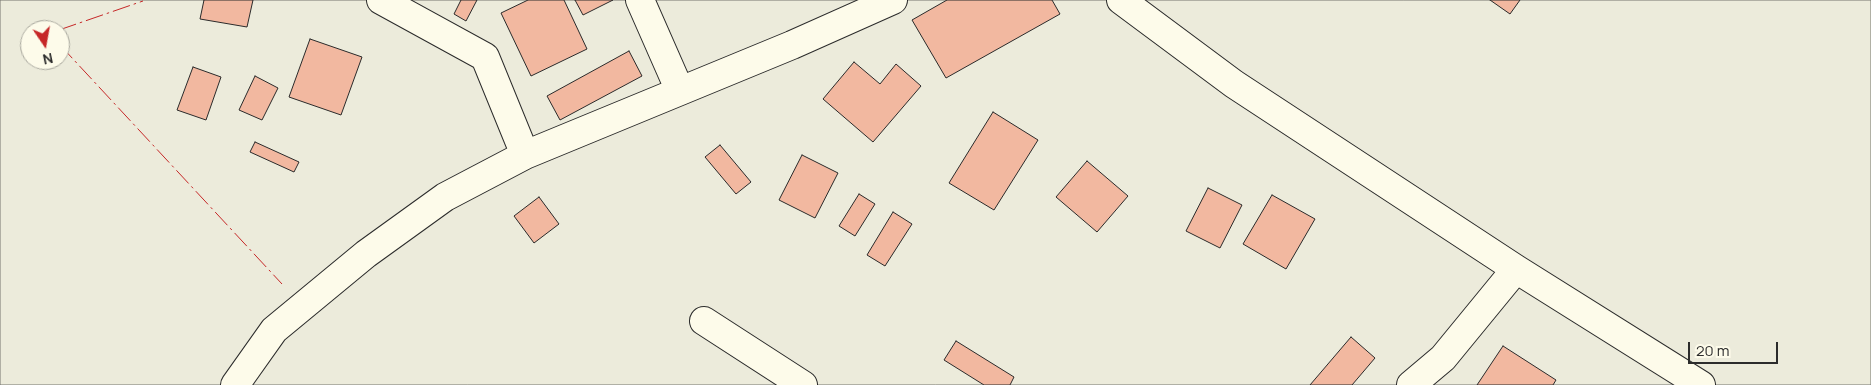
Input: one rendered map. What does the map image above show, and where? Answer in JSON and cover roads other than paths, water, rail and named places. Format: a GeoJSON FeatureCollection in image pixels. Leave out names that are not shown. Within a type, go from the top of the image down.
{"type":"FeatureCollection","features":[{"type":"Feature","properties":{"kind":"street"},"geometry":{"type":"LineString","coordinates":[[381,0],[485,57],[526,155]]}},
{"type":"Feature","properties":{"kind":"street"},"geometry":{"type":"LineString","coordinates":[[640,0],[680,91]]}},
{"type":"Feature","properties":{"kind":"street"},"geometry":{"type":"LineString","coordinates":[[1121,0],[1234,84],[1516,269],[1701,385]]}},
{"type":"Feature","properties":{"kind":"street"},"geometry":{"type":"LineString","coordinates":[[235,385],[274,330],[366,254],[445,197],[526,155],[680,91],[880,3]]}},
{"type":"Feature","properties":{"kind":"street"},"geometry":{"type":"LineString","coordinates":[[1411,385],[1443,358],[1516,269]]}},
{"type":"Feature","properties":{"kind":"street"},"geometry":{"type":"LineString","coordinates":[[704,321],[803,385]]}}]}
